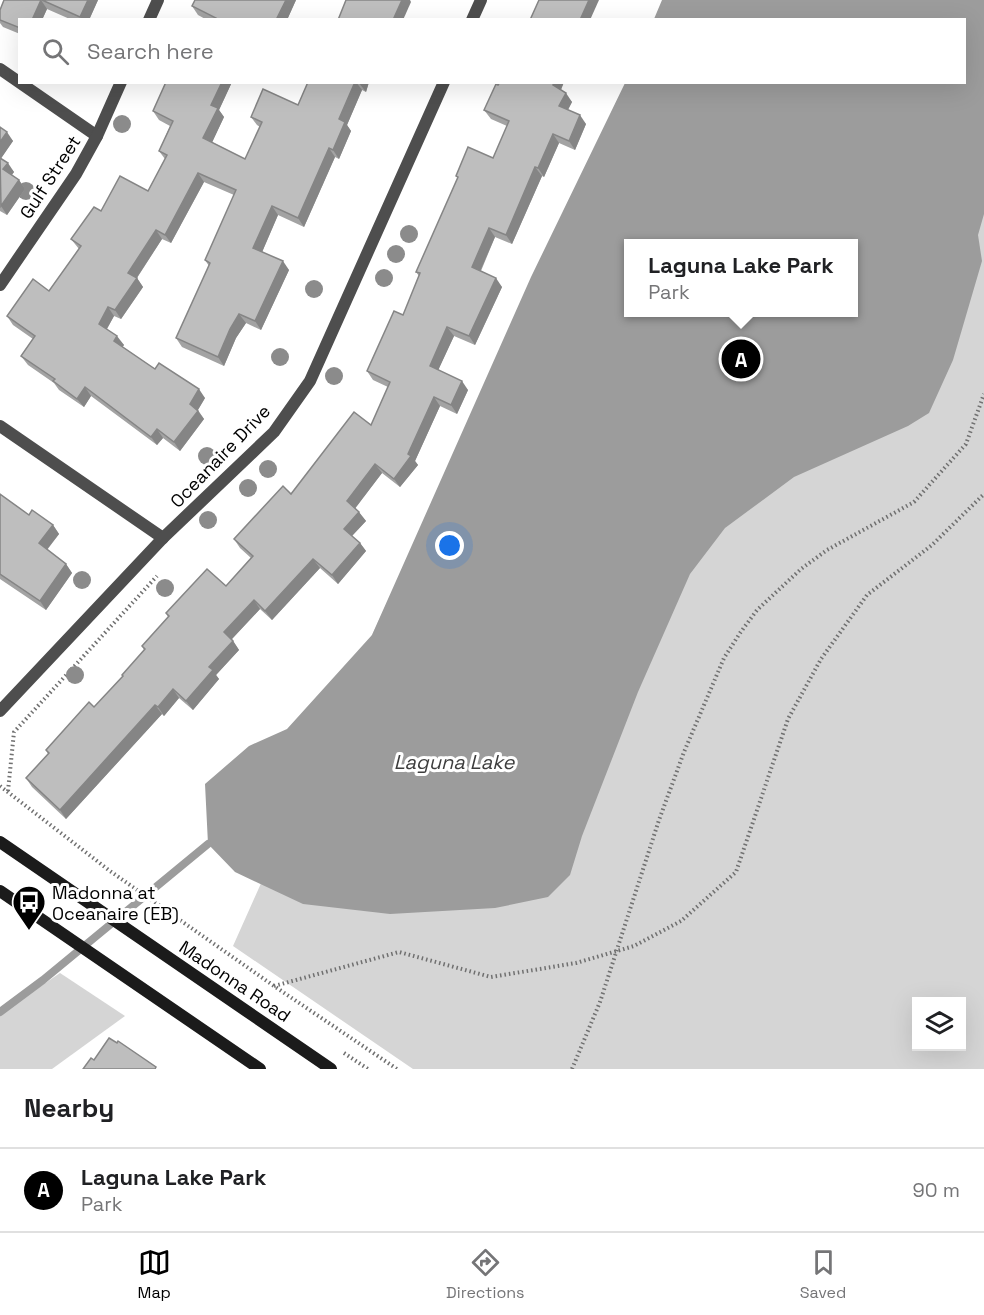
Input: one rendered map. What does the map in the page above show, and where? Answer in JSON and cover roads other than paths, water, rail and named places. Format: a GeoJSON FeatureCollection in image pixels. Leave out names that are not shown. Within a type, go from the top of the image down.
{"type":"FeatureCollection","features":[{"type":"Feature","properties":{"kind":"main road","name":"Madonna Road"},"geometry":{"type":"LineString","coordinates":[[0,842],[331,1069]]}},
{"type":"Feature","properties":{"kind":"main road"},"geometry":{"type":"LineString","coordinates":[[0,891],[260,1069]]}},
{"type":"Feature","properties":{"kind":"street"},"geometry":{"type":"LineString","coordinates":[[151,18],[158,0]]}},
{"type":"Feature","properties":{"kind":"street"},"geometry":{"type":"LineString","coordinates":[[473,18],[481,0]]}},
{"type":"Feature","properties":{"kind":"street"},"geometry":{"type":"LineString","coordinates":[[0,69],[18,81]]}},
{"type":"Feature","properties":{"kind":"street"},"geometry":{"type":"LineString","coordinates":[[22,84],[98,136]]}},
{"type":"Feature","properties":{"kind":"street","name":"Gulf Street"},"geometry":{"type":"LineString","coordinates":[[0,285],[76,174],[98,136],[120,84]]}},
{"type":"Feature","properties":{"kind":"street","name":"Oceanaire Drive"},"geometry":{"type":"LineString","coordinates":[[0,711],[164,538],[273,432],[310,381],[443,84]]}},
{"type":"Feature","properties":{"kind":"street"},"geometry":{"type":"LineString","coordinates":[[0,426],[164,538]]}},
{"type":"Feature","properties":{"kind":"water","name":"Laguna Lake"},"geometry":{"type":"Polygon","coordinates":[[[662,0],[984,0],[984,214],[978,235],[982,261],[953,360],[929,413],[908,426],[794,477],[725,528],[690,574],[638,692],[582,836],[570,875],[548,897],[495,908],[390,914],[303,904],[235,872],[208,844],[205,784],[249,746],[287,729],[372,635],[531,277],[625,84],[966,84],[966,18],[654,18],[662,0]]]}},
{"type":"Feature","properties":{"kind":"waterway"},"geometry":{"type":"LineString","coordinates":[[0,1012],[43,980],[208,844]]}},
{"type":"Feature","properties":{"kind":"place","name":"Laguna Lake Park"},"geometry":{"type":"Point","coordinates":[741,359]}},
{"type":"Feature","properties":{"kind":"place","name":"Madonna at Oceanaire (EB)"},"geometry":{"type":"Point","coordinates":[29,931]}}]}
